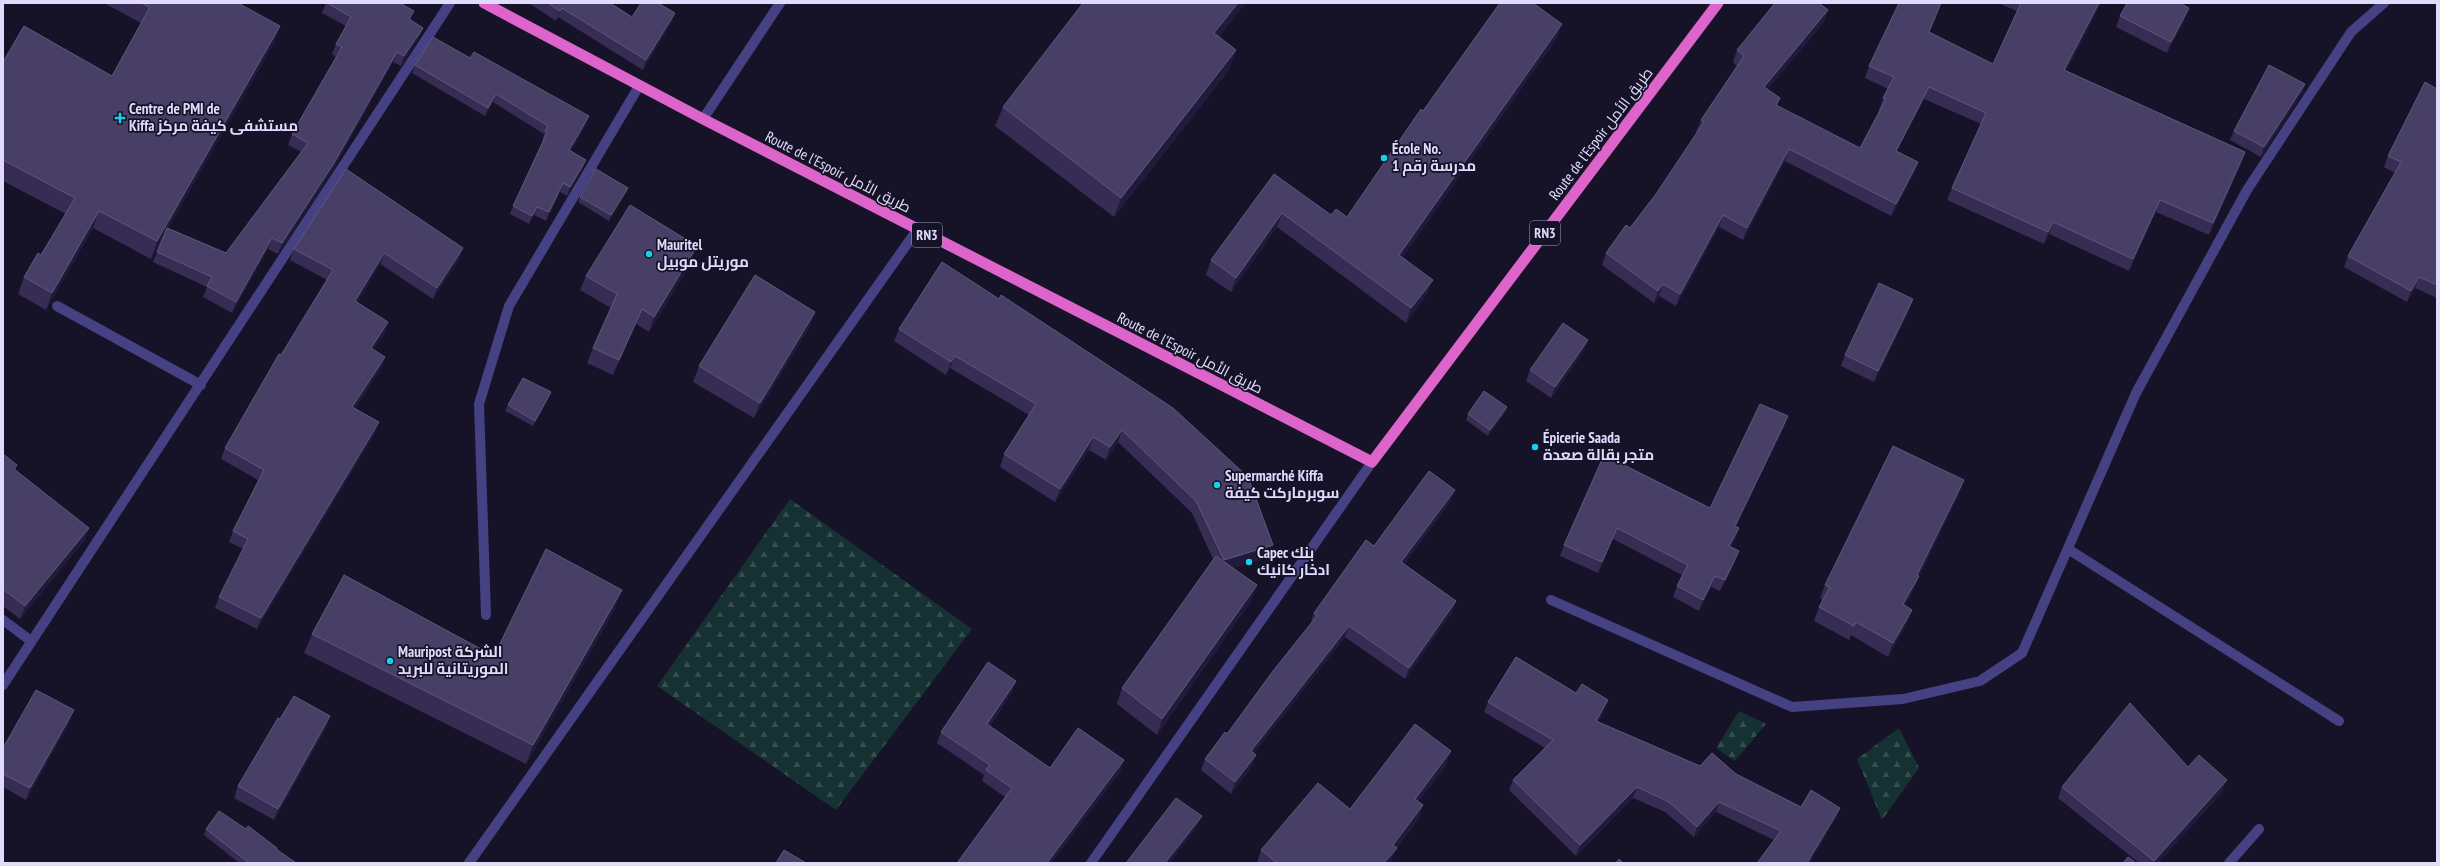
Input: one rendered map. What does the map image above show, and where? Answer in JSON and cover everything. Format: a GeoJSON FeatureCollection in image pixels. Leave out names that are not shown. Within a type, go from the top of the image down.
{"type":"FeatureCollection","features":[{"type":"Feature","properties":{"kind":"highway","name":"Route de l’Espoir طريق الأمل"},"geometry":{"type":"LineString","coordinates":[[484,3],[703,120],[1372,462],[1718,3]]}},
{"type":"Feature","properties":{"kind":"street"},"geometry":{"type":"LineString","coordinates":[[3,685],[201,386],[450,3]]}},
{"type":"Feature","properties":{"kind":"street"},"geometry":{"type":"LineString","coordinates":[[703,120],[780,3]]}},
{"type":"Feature","properties":{"kind":"street"},"geometry":{"type":"LineString","coordinates":[[1552,600],[1792,708],[1903,699],[1980,682],[2022,653],[2136,393],[2247,190],[2352,32],[2384,3]]}},
{"type":"Feature","properties":{"kind":"street"},"geometry":{"type":"LineString","coordinates":[[486,615],[479,404],[509,306],[639,86]]}},
{"type":"Feature","properties":{"kind":"street"},"geometry":{"type":"LineString","coordinates":[[469,863],[917,230]]}},
{"type":"Feature","properties":{"kind":"street"},"geometry":{"type":"LineString","coordinates":[[57,306],[201,386]]}},
{"type":"Feature","properties":{"kind":"street"},"geometry":{"type":"LineString","coordinates":[[1090,863],[1372,462]]}},
{"type":"Feature","properties":{"kind":"street"},"geometry":{"type":"LineString","coordinates":[[2068,549],[2339,721]]}},
{"type":"Feature","properties":{"kind":"street"},"geometry":{"type":"LineString","coordinates":[[3,620],[31,641]]}},
{"type":"Feature","properties":{"kind":"street"},"geometry":{"type":"LineString","coordinates":[[2229,863],[2259,829]]}},
{"type":"Feature","properties":{"kind":"green space"},"geometry":{"type":"Polygon","coordinates":[[[790,499],[972,629],[836,810],[657,686],[790,499]]]}},
{"type":"Feature","properties":{"kind":"green space"},"geometry":{"type":"Polygon","coordinates":[[[1739,711],[1766,724],[1735,761],[1716,748],[1739,711]]]}},
{"type":"Feature","properties":{"kind":"green space"},"geometry":{"type":"Polygon","coordinates":[[[1899,728],[1919,768],[1882,820],[1857,759],[1899,728]]]}},
{"type":"Feature","properties":{"kind":"building","name":"Centre de PMI de Kiffa مستشفى كيفة مركز"},"geometry":{"type":"Polygon","coordinates":[[[141,3],[238,3],[280,26],[157,241],[99,211],[52,293],[24,277],[38,253],[41,255],[75,198],[3,160],[3,62],[24,26],[112,76],[150,7],[141,3]]]}},
{"type":"Feature","properties":{"kind":"building"},"geometry":{"type":"Polygon","coordinates":[[[327,3],[400,3],[414,11],[409,19],[423,28],[404,56],[397,52],[334,163],[282,243],[272,238],[236,302],[207,286],[212,277],[157,252],[167,228],[226,253],[308,143],[292,134],[342,47],[336,44],[351,17],[327,3]]]}},
{"type":"Feature","properties":{"kind":"building"},"geometry":{"type":"Polygon","coordinates":[[[548,3],[610,3],[632,17],[641,3],[658,3],[675,13],[646,60],[562,8],[560,11],[548,3]]]}},
{"type":"Feature","properties":{"kind":"building"},"geometry":{"type":"Polygon","coordinates":[[[1083,3],[1238,3],[1214,33],[1236,50],[1121,198],[1003,107],[1083,3]]]}},
{"type":"Feature","properties":{"kind":"building"},"geometry":{"type":"Polygon","coordinates":[[[1500,3],[1533,3],[1562,24],[1399,255],[1433,280],[1411,308],[1282,213],[1236,278],[1211,260],[1274,174],[1331,215],[1336,209],[1347,217],[1421,109],[1423,111],[1500,3]]]}},
{"type":"Feature","properties":{"kind":"building"},"geometry":{"type":"Polygon","coordinates":[[[1775,3],[1821,3],[1820,4],[1828,10],[1764,87],[1780,98],[1776,105],[1860,148],[1886,99],[1883,98],[1894,77],[1869,66],[1899,3],[1941,3],[1929,32],[1993,64],[2021,3],[2099,3],[2064,70],[2245,152],[2213,223],[2160,200],[2133,259],[2053,222],[2048,232],[1952,188],[1986,113],[1929,87],[1896,151],[1918,162],[1896,204],[1789,149],[1747,228],[1723,215],[1680,294],[1663,284],[1658,291],[1606,253],[1626,225],[1630,228],[1656,194],[1704,122],[1701,120],[1744,56],[1737,50],[1775,3]]]}},
{"type":"Feature","properties":{"kind":"building"},"geometry":{"type":"Polygon","coordinates":[[[2127,3],[2180,3],[2189,8],[2171,42],[2120,16],[2127,3]]]}},
{"type":"Feature","properties":{"kind":"building"},"geometry":{"type":"Polygon","coordinates":[[[433,37],[470,58],[474,52],[589,116],[569,150],[586,160],[570,187],[563,183],[549,212],[537,207],[532,216],[513,206],[547,133],[545,131],[548,126],[496,94],[488,108],[415,65],[433,37]]]}},
{"type":"Feature","properties":{"kind":"building"},"geometry":{"type":"Polygon","coordinates":[[[2269,65],[2305,84],[2264,147],[2234,131],[2269,65]]]}},
{"type":"Feature","properties":{"kind":"building"},"geometry":{"type":"Polygon","coordinates":[[[2425,82],[2437,89],[2437,285],[2419,277],[2411,291],[2348,256],[2401,162],[2388,156],[2425,82]]]}},
{"type":"Feature","properties":{"kind":"building"},"geometry":{"type":"Polygon","coordinates":[[[346,169],[463,248],[437,288],[384,253],[355,301],[388,322],[371,348],[385,357],[352,407],[379,422],[261,618],[219,597],[248,539],[233,531],[264,470],[225,448],[279,354],[281,355],[333,270],[294,249],[346,169]]]}},
{"type":"Feature","properties":{"kind":"building"},"geometry":{"type":"Polygon","coordinates":[[[596,169],[628,188],[611,215],[580,197],[596,169]]]}},
{"type":"Feature","properties":{"kind":"building"},"geometry":{"type":"Polygon","coordinates":[[[630,205],[697,246],[654,317],[642,309],[619,360],[593,348],[617,294],[586,276],[630,205]]]}},
{"type":"Feature","properties":{"kind":"building"},"geometry":{"type":"Polygon","coordinates":[[[942,262],[999,299],[1001,295],[1173,408],[1248,477],[1273,545],[1224,560],[1196,501],[1122,430],[1110,447],[1093,437],[1060,489],[1004,454],[1036,404],[955,356],[951,362],[899,329],[942,262]]]}},
{"type":"Feature","properties":{"kind":"building"},"geometry":{"type":"Polygon","coordinates":[[[755,275],[815,312],[760,403],[699,366],[755,275]]]}},
{"type":"Feature","properties":{"kind":"building"},"geometry":{"type":"Polygon","coordinates":[[[1879,283],[1913,299],[1878,371],[1845,355],[1879,283]]]}},
{"type":"Feature","properties":{"kind":"building"},"geometry":{"type":"Polygon","coordinates":[[[1563,323],[1588,340],[1555,387],[1530,370],[1563,323]]]}},
{"type":"Feature","properties":{"kind":"building"},"geometry":{"type":"Polygon","coordinates":[[[523,378],[551,392],[535,421],[508,405],[523,378]]]}},
{"type":"Feature","properties":{"kind":"building"},"geometry":{"type":"Polygon","coordinates":[[[1484,391],[1507,407],[1490,430],[1468,414],[1484,391]]]}},
{"type":"Feature","properties":{"kind":"building"},"geometry":{"type":"Polygon","coordinates":[[[1760,404],[1788,416],[1735,526],[1739,528],[1729,546],[1739,551],[1725,580],[1715,576],[1703,600],[1677,586],[1688,565],[1617,528],[1602,562],[1564,545],[1604,455],[1710,508],[1760,404]]]}},
{"type":"Feature","properties":{"kind":"building"},"geometry":{"type":"Polygon","coordinates":[[[1893,446],[1964,480],[1917,575],[1919,576],[1903,604],[1912,610],[1893,643],[1856,622],[1854,626],[1819,607],[1830,587],[1825,585],[1893,446]]]}},
{"type":"Feature","properties":{"kind":"building"},"geometry":{"type":"Polygon","coordinates":[[[3,454],[17,465],[14,469],[89,528],[25,606],[3,589],[3,454]]]}},
{"type":"Feature","properties":{"kind":"building"},"geometry":{"type":"Polygon","coordinates":[[[1429,471],[1455,490],[1401,562],[1456,601],[1409,668],[1349,626],[1251,751],[1256,755],[1235,782],[1205,759],[1225,732],[1227,734],[1273,671],[1317,616],[1314,613],[1366,540],[1374,546],[1429,471]]]}},
{"type":"Feature","properties":{"kind":"building","name":"Mauripost الشركة الموريتانية للبريد"},"geometry":{"type":"Polygon","coordinates":[[[546,549],[622,590],[533,745],[312,634],[344,575],[494,656],[546,549]]]}},
{"type":"Feature","properties":{"kind":"building"},"geometry":{"type":"Polygon","coordinates":[[[1216,556],[1257,585],[1162,719],[1122,688],[1216,556]]]}},
{"type":"Feature","properties":{"kind":"building"},"geometry":{"type":"Polygon","coordinates":[[[1516,657],[1576,693],[1582,684],[1608,700],[1596,721],[1700,766],[1712,753],[1736,774],[1801,807],[1811,790],[1840,808],[1807,863],[1757,863],[1781,831],[1719,802],[1697,827],[1669,802],[1637,787],[1580,845],[1513,780],[1553,740],[1488,702],[1516,657]]]}},
{"type":"Feature","properties":{"kind":"building"},"geometry":{"type":"Polygon","coordinates":[[[988,662],[1016,681],[987,724],[1050,768],[1078,728],[1124,760],[1047,863],[957,863],[1012,788],[986,770],[990,765],[941,732],[988,662]]]}},
{"type":"Feature","properties":{"kind":"building"},"geometry":{"type":"Polygon","coordinates":[[[36,690],[74,710],[30,788],[3,774],[3,748],[36,690]]]}},
{"type":"Feature","properties":{"kind":"building"},"geometry":{"type":"Polygon","coordinates":[[[294,696],[330,716],[278,809],[238,786],[278,718],[280,719],[294,696]]]}},
{"type":"Feature","properties":{"kind":"building"},"geometry":{"type":"Polygon","coordinates":[[[2130,703],[2188,767],[2199,755],[2227,780],[2154,861],[2062,787],[2130,703]]]}},
{"type":"Feature","properties":{"kind":"building"},"geometry":{"type":"Polygon","coordinates":[[[1415,724],[1451,751],[1415,799],[1423,805],[1393,845],[1397,848],[1384,863],[1277,863],[1261,850],[1318,783],[1350,809],[1415,724]]]}},
{"type":"Feature","properties":{"kind":"building"},"geometry":{"type":"Polygon","coordinates":[[[1176,798],[1202,816],[1165,863],[1126,863],[1176,798]]]}},
{"type":"Feature","properties":{"kind":"building"},"geometry":{"type":"Polygon","coordinates":[[[219,811],[246,829],[248,826],[296,863],[249,863],[206,829],[219,811]]]}},
{"type":"Feature","properties":{"kind":"building"},"geometry":{"type":"Polygon","coordinates":[[[784,850],[806,863],[776,863],[784,850]]]}},
{"type":"Feature","properties":{"kind":"building"},"geometry":{"type":"Polygon","coordinates":[[[2128,857],[2136,863],[2123,863],[2128,857]]]}},
{"type":"Feature","properties":{"kind":"building"},"geometry":{"type":"Polygon","coordinates":[[[1619,859],[1623,863],[1616,863],[1619,859]]]}},
{"type":"Feature","properties":{"kind":"place","name":"Centre de PMI de Kiffa مستشفى كيفة مركز"},"geometry":{"type":"Point","coordinates":[120,118]}},
{"type":"Feature","properties":{"kind":"place","name":"École No. 1 مدرسة رقم"},"geometry":{"type":"Point","coordinates":[1384,158]}},
{"type":"Feature","properties":{"kind":"place","name":"Mauritel موريتل موبيل"},"geometry":{"type":"Point","coordinates":[649,254]}},
{"type":"Feature","properties":{"kind":"place","name":"Épicerie Saada متجر بقالة صعدة"},"geometry":{"type":"Point","coordinates":[1535,447]}},
{"type":"Feature","properties":{"kind":"place","name":"Supermarché Kiffa سوبرماركت كيفة"},"geometry":{"type":"Point","coordinates":[1217,485]}},
{"type":"Feature","properties":{"kind":"place","name":"Capec بنك ادخار كانيك"},"geometry":{"type":"Point","coordinates":[1249,562]}},
{"type":"Feature","properties":{"kind":"place","name":"Mauripost الشركة الموريتانية للبريد"},"geometry":{"type":"Point","coordinates":[390,661]}}]}
